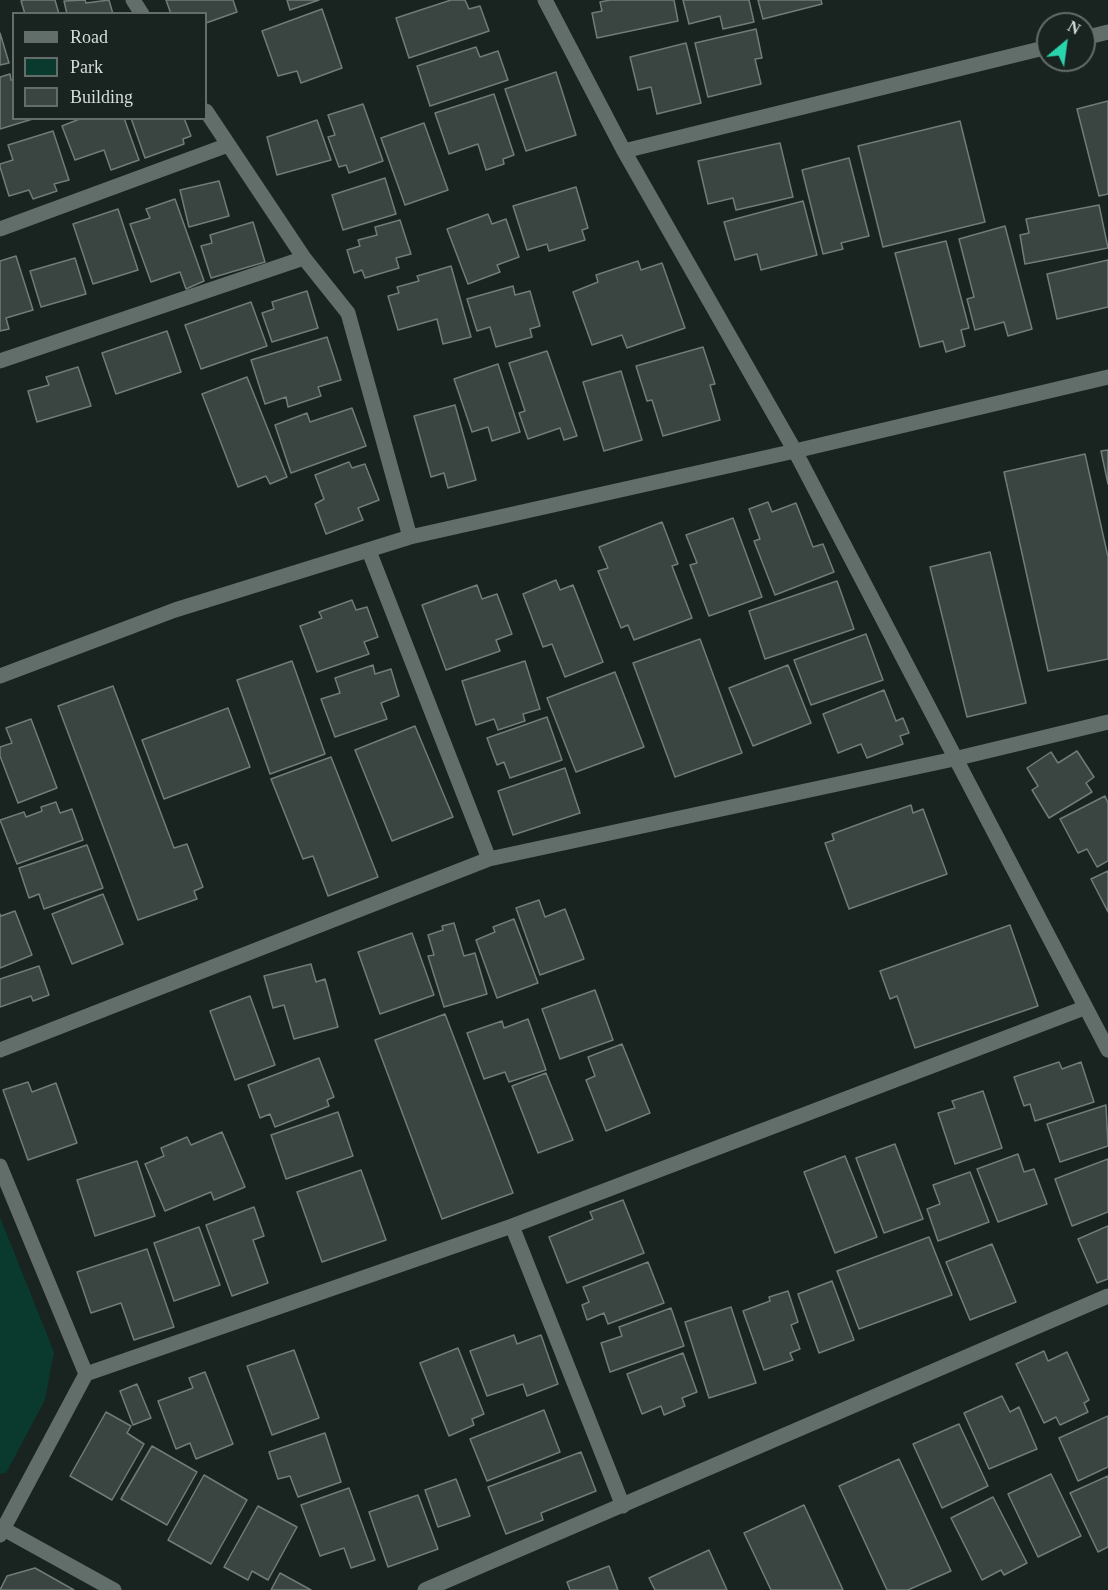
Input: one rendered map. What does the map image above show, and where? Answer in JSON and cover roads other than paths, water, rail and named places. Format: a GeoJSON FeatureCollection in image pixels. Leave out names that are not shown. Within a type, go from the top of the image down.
{"type":"FeatureCollection","features":[{"type":"Feature","properties":{"kind":"street"},"geometry":{"type":"LineString","coordinates":[[545,0],[624,151],[795,451],[1084,1008],[1108,1050]]}},
{"type":"Feature","properties":{"kind":"street"},"geometry":{"type":"LineString","coordinates":[[624,151],[1036,50]]}},
{"type":"Feature","properties":{"kind":"street"},"geometry":{"type":"LineString","coordinates":[[207,113],[303,258],[348,313],[410,537]]}},
{"type":"Feature","properties":{"kind":"street"},"geometry":{"type":"LineString","coordinates":[[0,230],[228,145]]}},
{"type":"Feature","properties":{"kind":"street"},"geometry":{"type":"LineString","coordinates":[[0,361],[303,258]]}},
{"type":"Feature","properties":{"kind":"street"},"geometry":{"type":"LineString","coordinates":[[0,676],[175,610],[410,537],[1108,378]]}},
{"type":"Feature","properties":{"kind":"street"},"geometry":{"type":"LineString","coordinates":[[369,551],[489,859]]}},
{"type":"Feature","properties":{"kind":"street"},"geometry":{"type":"LineString","coordinates":[[0,1050],[489,859],[954,759],[1108,722]]}},
{"type":"Feature","properties":{"kind":"street"},"geometry":{"type":"LineString","coordinates":[[114,1590],[1,1530],[86,1374],[512,1226],[1084,1008]]}},
{"type":"Feature","properties":{"kind":"street"},"geometry":{"type":"LineString","coordinates":[[0,1166],[86,1374]]}},
{"type":"Feature","properties":{"kind":"street"},"geometry":{"type":"LineString","coordinates":[[512,1226],[623,1506]]}},
{"type":"Feature","properties":{"kind":"street"},"geometry":{"type":"LineString","coordinates":[[425,1590],[1108,1296]]}}]}
